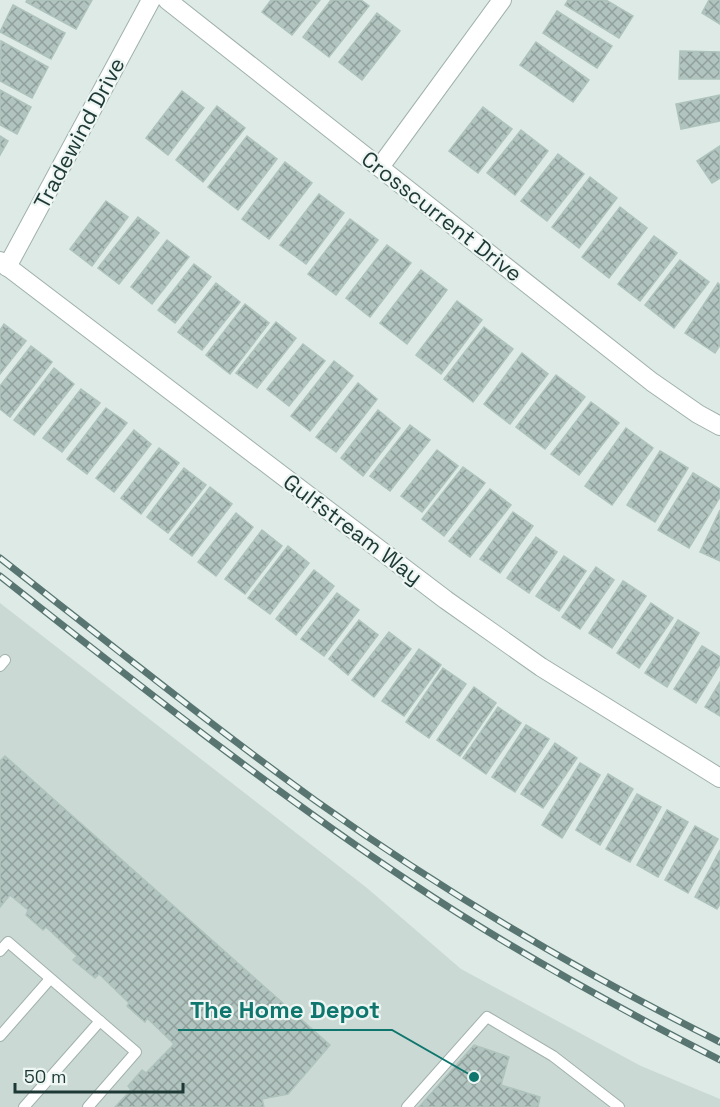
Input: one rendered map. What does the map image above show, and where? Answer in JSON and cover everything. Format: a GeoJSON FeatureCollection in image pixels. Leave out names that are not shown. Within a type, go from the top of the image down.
{"type":"FeatureCollection","features":[{"type":"Feature","properties":{"kind":"street","name":"Tradewind Drive"},"geometry":{"type":"LineString","coordinates":[[4,264],[151,0]]}},
{"type":"Feature","properties":{"kind":"street","name":"Crosscurrent Drive"},"geometry":{"type":"LineString","coordinates":[[167,0],[652,382],[698,414],[720,426]]}},
{"type":"Feature","properties":{"kind":"street"},"geometry":{"type":"LineString","coordinates":[[380,167],[502,0]]}},
{"type":"Feature","properties":{"kind":"street","name":"Gulfstream Way"},"geometry":{"type":"LineString","coordinates":[[4,264],[446,600],[541,667],[720,778]]}},
{"type":"Feature","properties":{"kind":"lane"},"geometry":{"type":"LineString","coordinates":[[0,951],[8,942],[136,1052],[88,1107]]}},
{"type":"Feature","properties":{"kind":"lane"},"geometry":{"type":"LineString","coordinates":[[0,1036],[50,979]]}},
{"type":"Feature","properties":{"kind":"lane"},"geometry":{"type":"LineString","coordinates":[[407,1107],[487,1017],[553,1056],[619,1107]]}},
{"type":"Feature","properties":{"kind":"lane"},"geometry":{"type":"LineString","coordinates":[[24,1107],[100,1021]]}},
{"type":"Feature","properties":{"kind":"shaded area"},"geometry":{"type":"Polygon","coordinates":[[[0,603],[367,888],[461,969],[641,1066],[720,1099],[720,1107],[0,1107],[0,603]]]}},
{"type":"Feature","properties":{"kind":"building"},"geometry":{"type":"Polygon","coordinates":[[[27,0],[92,0],[76,29],[26,2],[27,0]]]}},
{"type":"Feature","properties":{"kind":"building"},"geometry":{"type":"Polygon","coordinates":[[[271,0],[320,0],[292,35],[262,12],[271,0]]]}},
{"type":"Feature","properties":{"kind":"building"},"geometry":{"type":"Polygon","coordinates":[[[331,0],[361,0],[369,6],[329,57],[303,37],[331,0]]]}},
{"type":"Feature","properties":{"kind":"building"},"geometry":{"type":"Polygon","coordinates":[[[568,0],[606,0],[633,16],[619,38],[565,5],[568,0]]]}},
{"type":"Feature","properties":{"kind":"building"},"geometry":{"type":"Polygon","coordinates":[[[709,0],[720,0],[720,24],[702,13],[709,0]]]}},
{"type":"Feature","properties":{"kind":"building"},"geometry":{"type":"Polygon","coordinates":[[[13,5],[65,33],[51,59],[0,32],[13,5]]]}},
{"type":"Feature","properties":{"kind":"building"},"geometry":{"type":"Polygon","coordinates":[[[557,11],[612,46],[597,68],[543,33],[557,11]]]}},
{"type":"Feature","properties":{"kind":"building"},"geometry":{"type":"Polygon","coordinates":[[[377,13],[400,31],[362,80],[339,62],[377,13]]]}},
{"type":"Feature","properties":{"kind":"building"},"geometry":{"type":"Polygon","coordinates":[[[1,41],[48,67],[32,98],[0,81],[1,41]]]}},
{"type":"Feature","properties":{"kind":"building"},"geometry":{"type":"Polygon","coordinates":[[[536,42],[589,80],[573,102],[520,65],[536,42]]]}},
{"type":"Feature","properties":{"kind":"building"},"geometry":{"type":"Polygon","coordinates":[[[680,51],[720,52],[720,79],[679,79],[680,51]]]}},
{"type":"Feature","properties":{"kind":"building"},"geometry":{"type":"Polygon","coordinates":[[[0,90],[31,107],[17,134],[0,125],[0,90]]]}},
{"type":"Feature","properties":{"kind":"building"},"geometry":{"type":"Polygon","coordinates":[[[182,91],[204,108],[168,155],[146,138],[182,91]]]}},
{"type":"Feature","properties":{"kind":"building"},"geometry":{"type":"Polygon","coordinates":[[[720,95],[720,121],[681,129],[676,104],[720,95]]]}},
{"type":"Feature","properties":{"kind":"building"},"geometry":{"type":"Polygon","coordinates":[[[217,106],[245,128],[203,182],[176,160],[217,106]]]}},
{"type":"Feature","properties":{"kind":"building"},"geometry":{"type":"Polygon","coordinates":[[[483,107],[512,129],[478,173],[449,151],[483,107]]]}},
{"type":"Feature","properties":{"kind":"building"},"geometry":{"type":"Polygon","coordinates":[[[521,130],[548,151],[515,195],[487,173],[521,130]]]}},
{"type":"Feature","properties":{"kind":"building"},"geometry":{"type":"Polygon","coordinates":[[[0,136],[8,141],[0,155],[0,136]]]}},
{"type":"Feature","properties":{"kind":"building"},"geometry":{"type":"Polygon","coordinates":[[[247,136],[277,159],[238,210],[208,187],[247,136]]]}},
{"type":"Feature","properties":{"kind":"building"},"geometry":{"type":"Polygon","coordinates":[[[720,146],[720,178],[712,183],[697,161],[720,146]]]}},
{"type":"Feature","properties":{"kind":"building"},"geometry":{"type":"Polygon","coordinates":[[[558,154],[584,174],[547,221],[521,201],[558,154]]]}},
{"type":"Feature","properties":{"kind":"building"},"geometry":{"type":"Polygon","coordinates":[[[285,162],[312,183],[269,239],[242,219],[285,162]]]}},
{"type":"Feature","properties":{"kind":"building"},"geometry":{"type":"Polygon","coordinates":[[[590,177],[617,198],[579,248],[552,227],[590,177]]]}},
{"type":"Feature","properties":{"kind":"building"},"geometry":{"type":"Polygon","coordinates":[[[319,194],[344,213],[306,264],[280,245],[319,194]]]}},
{"type":"Feature","properties":{"kind":"building"},"geometry":{"type":"Polygon","coordinates":[[[106,201],[128,217],[92,266],[70,249],[106,201]]]}},
{"type":"Feature","properties":{"kind":"building"},"geometry":{"type":"Polygon","coordinates":[[[620,207],[647,228],[609,278],[582,257],[620,207]]]}},
{"type":"Feature","properties":{"kind":"building"},"geometry":{"type":"Polygon","coordinates":[[[138,217],[159,233],[119,284],[98,268],[138,217]]]}},
{"type":"Feature","properties":{"kind":"building"},"geometry":{"type":"Polygon","coordinates":[[[350,219],[378,240],[336,295],[308,274],[350,219]]]}},
{"type":"Feature","properties":{"kind":"building"},"geometry":{"type":"Polygon","coordinates":[[[654,236],[677,253],[640,301],[618,284],[654,236]]]}},
{"type":"Feature","properties":{"kind":"building"},"geometry":{"type":"Polygon","coordinates":[[[167,240],[189,257],[152,304],[131,287],[167,240]]]}},
{"type":"Feature","properties":{"kind":"building"},"geometry":{"type":"Polygon","coordinates":[[[387,245],[411,263],[370,317],[346,298],[387,245]]]}},
{"type":"Feature","properties":{"kind":"building"},"geometry":{"type":"Polygon","coordinates":[[[680,260],[709,282],[674,328],[645,305],[680,260]]]}},
{"type":"Feature","properties":{"kind":"building"},"geometry":{"type":"Polygon","coordinates":[[[194,264],[211,277],[175,323],[158,310],[194,264]]]}},
{"type":"Feature","properties":{"kind":"building"},"geometry":{"type":"Polygon","coordinates":[[[421,270],[447,290],[407,344],[380,323],[421,270]]]}},
{"type":"Feature","properties":{"kind":"building"},"geometry":{"type":"Polygon","coordinates":[[[216,283],[240,302],[202,350],[178,332],[216,283]]]}},
{"type":"Feature","properties":{"kind":"building"},"geometry":{"type":"Polygon","coordinates":[[[718,283],[720,285],[720,345],[715,353],[685,333],[718,283]]]}},
{"type":"Feature","properties":{"kind":"building"},"geometry":{"type":"Polygon","coordinates":[[[457,301],[482,320],[441,374],[416,355],[457,301]]]}},
{"type":"Feature","properties":{"kind":"building"},"geometry":{"type":"Polygon","coordinates":[[[245,304],[269,323],[230,374],[206,355],[245,304]]]}},
{"type":"Feature","properties":{"kind":"building"},"geometry":{"type":"Polygon","coordinates":[[[276,322],[296,338],[257,388],[236,373],[276,322]]]}},
{"type":"Feature","properties":{"kind":"building"},"geometry":{"type":"Polygon","coordinates":[[[4,324],[26,341],[0,374],[0,330],[4,324]]]}},
{"type":"Feature","properties":{"kind":"building"},"geometry":{"type":"Polygon","coordinates":[[[484,327],[513,349],[473,402],[444,379],[484,327]]]}},
{"type":"Feature","properties":{"kind":"building"},"geometry":{"type":"Polygon","coordinates":[[[303,344],[325,361],[289,406],[267,389],[303,344]]]}},
{"type":"Feature","properties":{"kind":"building"},"geometry":{"type":"Polygon","coordinates":[[[31,346],[52,362],[10,417],[0,409],[0,386],[31,346]]]}},
{"type":"Feature","properties":{"kind":"building"},"geometry":{"type":"Polygon","coordinates":[[[522,353],[548,374],[510,424],[484,404],[522,353]]]}},
{"type":"Feature","properties":{"kind":"building"},"geometry":{"type":"Polygon","coordinates":[[[334,361],[353,376],[310,431],[291,416],[334,361]]]}},
{"type":"Feature","properties":{"kind":"building"},"geometry":{"type":"Polygon","coordinates":[[[54,368],[74,384],[34,435],[14,420],[54,368]]]}},
{"type":"Feature","properties":{"kind":"building"},"geometry":{"type":"Polygon","coordinates":[[[556,375],[585,397],[545,449],[516,427],[556,375]]]}},
{"type":"Feature","properties":{"kind":"building"},"geometry":{"type":"Polygon","coordinates":[[[358,383],[377,399],[336,452],[316,437],[358,383]]]}},
{"type":"Feature","properties":{"kind":"building"},"geometry":{"type":"Polygon","coordinates":[[[81,389],[100,403],[62,452],[43,438],[81,389]]]}},
{"type":"Feature","properties":{"kind":"building"},"geometry":{"type":"Polygon","coordinates":[[[591,402],[619,423],[579,475],[551,454],[591,402]]]}},
{"type":"Feature","properties":{"kind":"building"},"geometry":{"type":"Polygon","coordinates":[[[106,408],[127,423],[87,474],[67,459],[106,408]]]}},
{"type":"Feature","properties":{"kind":"building"},"geometry":{"type":"Polygon","coordinates":[[[378,410],[400,428],[363,476],[341,458],[378,410]]]}},
{"type":"Feature","properties":{"kind":"building"},"geometry":{"type":"Polygon","coordinates":[[[410,425],[430,440],[390,491],[370,476],[410,425]]]}},
{"type":"Feature","properties":{"kind":"building"},"geometry":{"type":"Polygon","coordinates":[[[626,428],[653,448],[612,505],[585,486],[626,428]]]}},
{"type":"Feature","properties":{"kind":"building"},"geometry":{"type":"Polygon","coordinates":[[[134,430],[151,444],[114,492],[96,478],[134,430]]]}},
{"type":"Feature","properties":{"kind":"building"},"geometry":{"type":"Polygon","coordinates":[[[159,448],[179,463],[141,514],[121,498],[159,448]]]}},
{"type":"Feature","properties":{"kind":"building"},"geometry":{"type":"Polygon","coordinates":[[[437,450],[458,466],[422,512],[401,496],[437,450]]]}},
{"type":"Feature","properties":{"kind":"building"},"geometry":{"type":"Polygon","coordinates":[[[660,451],[688,468],[655,522],[627,505],[660,451]]]}},
{"type":"Feature","properties":{"kind":"building"},"geometry":{"type":"Polygon","coordinates":[[[463,467],[485,483],[444,536],[422,519],[463,467]]]}},
{"type":"Feature","properties":{"kind":"building"},"geometry":{"type":"Polygon","coordinates":[[[184,468],[206,485],[168,533],[147,517],[184,468]]]}},
{"type":"Feature","properties":{"kind":"building"},"geometry":{"type":"Polygon","coordinates":[[[693,473],[720,489],[720,497],[689,548],[658,530],[693,473]]]}},
{"type":"Feature","properties":{"kind":"building"},"geometry":{"type":"Polygon","coordinates":[[[210,487],[232,504],[192,556],[170,539],[210,487]]]}},
{"type":"Feature","properties":{"kind":"building"},"geometry":{"type":"Polygon","coordinates":[[[490,489],[511,505],[470,557],[449,541],[490,489]]]}},
{"type":"Feature","properties":{"kind":"building"},"geometry":{"type":"Polygon","coordinates":[[[720,510],[720,561],[700,552],[720,510]]]}},
{"type":"Feature","properties":{"kind":"building"},"geometry":{"type":"Polygon","coordinates":[[[513,512],[533,526],[500,573],[480,559],[513,512]]]}},
{"type":"Feature","properties":{"kind":"building"},"geometry":{"type":"Polygon","coordinates":[[[236,513],[253,527],[216,576],[198,562],[236,513]]]}},
{"type":"Feature","properties":{"kind":"building"},"geometry":{"type":"Polygon","coordinates":[[[262,530],[282,546],[245,594],[225,579],[262,530]]]}},
{"type":"Feature","properties":{"kind":"building"},"geometry":{"type":"Polygon","coordinates":[[[536,537],[557,552],[529,593],[507,578],[536,537]]]}},
{"type":"Feature","properties":{"kind":"building"},"geometry":{"type":"Polygon","coordinates":[[[288,546],[309,563],[270,614],[248,598],[288,546]]]}},
{"type":"Feature","properties":{"kind":"building"},"geometry":{"type":"Polygon","coordinates":[[[564,556],[586,571],[559,611],[536,596],[564,556]]]}},
{"type":"Feature","properties":{"kind":"building"},"geometry":{"type":"Polygon","coordinates":[[[596,567],[614,580],[580,629],[562,617],[596,567]]]}},
{"type":"Feature","properties":{"kind":"building"},"geometry":{"type":"Polygon","coordinates":[[[314,570],[334,586],[296,635],[276,619],[314,570]]]}},
{"type":"Feature","properties":{"kind":"building"},"geometry":{"type":"Polygon","coordinates":[[[623,581],[646,596],[612,648],[589,633],[623,581]]]}},
{"type":"Feature","properties":{"kind":"building"},"geometry":{"type":"Polygon","coordinates":[[[337,593],[359,610],[324,656],[301,639],[337,593]]]}},
{"type":"Feature","properties":{"kind":"building"},"geometry":{"type":"Polygon","coordinates":[[[651,603],[673,618],[639,668],[617,653],[651,603]]]}},
{"type":"Feature","properties":{"kind":"building"},"geometry":{"type":"Polygon","coordinates":[[[359,620],[378,635],[348,675],[329,659],[359,620]]]}},
{"type":"Feature","properties":{"kind":"building"},"geometry":{"type":"Polygon","coordinates":[[[678,620],[699,633],[667,687],[645,673],[678,620]]]}},
{"type":"Feature","properties":{"kind":"building"},"geometry":{"type":"Polygon","coordinates":[[[389,632],[411,649],[374,697],[352,680],[389,632]]]}},
{"type":"Feature","properties":{"kind":"building"},"geometry":{"type":"Polygon","coordinates":[[[702,646],[720,657],[720,664],[696,703],[674,689],[702,646]]]}},
{"type":"Feature","properties":{"kind":"building"},"geometry":{"type":"Polygon","coordinates":[[[419,649],[441,665],[404,716],[382,701],[419,649]]]}},
{"type":"Feature","properties":{"kind":"building"},"geometry":{"type":"Polygon","coordinates":[[[443,668],[466,684],[429,738],[406,722],[443,668]]]}},
{"type":"Feature","properties":{"kind":"building"},"geometry":{"type":"Polygon","coordinates":[[[720,682],[720,716],[705,707],[720,682]]]}},
{"type":"Feature","properties":{"kind":"building"},"geometry":{"type":"Polygon","coordinates":[[[474,687],[496,703],[460,756],[437,740],[474,687]]]}},
{"type":"Feature","properties":{"kind":"building"},"geometry":{"type":"Polygon","coordinates":[[[498,707],[521,723],[486,774],[463,758],[498,707]]]}},
{"type":"Feature","properties":{"kind":"building"},"geometry":{"type":"Polygon","coordinates":[[[526,725],[549,739],[515,792],[492,777],[526,725]]]}},
{"type":"Feature","properties":{"kind":"building"},"geometry":{"type":"Polygon","coordinates":[[[555,743],[577,758],[543,808],[521,794],[555,743]]]}},
{"type":"Feature","properties":{"kind":"building"},"geometry":{"type":"Polygon","coordinates":[[[5,756],[330,1045],[288,1094],[262,1099],[264,1107],[115,1107],[131,1090],[128,1086],[142,1070],[146,1073],[174,1044],[147,1018],[145,1022],[127,1006],[129,1003],[99,974],[95,978],[73,960],[77,956],[46,927],[43,930],[26,915],[28,910],[10,895],[0,907],[0,761],[5,756]]]}},
{"type":"Feature","properties":{"kind":"building"},"geometry":{"type":"Polygon","coordinates":[[[580,763],[600,775],[562,838],[542,825],[580,763]]]}},
{"type":"Feature","properties":{"kind":"building"},"geometry":{"type":"Polygon","coordinates":[[[608,774],[633,789],[600,845],[576,830],[608,774]]]}},
{"type":"Feature","properties":{"kind":"building"},"geometry":{"type":"Polygon","coordinates":[[[637,794],[661,807],[630,862],[606,849],[637,794]]]}},
{"type":"Feature","properties":{"kind":"building"},"geometry":{"type":"Polygon","coordinates":[[[667,810],[688,822],[658,877],[637,865],[667,810]]]}},
{"type":"Feature","properties":{"kind":"building"},"geometry":{"type":"Polygon","coordinates":[[[695,826],[718,839],[688,893],[665,880],[695,826]]]}},
{"type":"Feature","properties":{"kind":"building"},"geometry":{"type":"Polygon","coordinates":[[[720,850],[720,904],[717,909],[695,897],[720,850]]]}},
{"type":"Feature","properties":{"kind":"building"},"geometry":{"type":"Polygon","coordinates":[[[474,1045],[509,1057],[501,1085],[540,1097],[538,1107],[419,1107],[474,1045]]]}},
{"type":"Feature","properties":{"kind":"railway"},"geometry":{"type":"LineString","coordinates":[[0,558],[236,742],[364,835],[463,899],[564,959],[720,1042]]}},
{"type":"Feature","properties":{"kind":"railway"},"geometry":{"type":"LineString","coordinates":[[0,576],[253,772],[410,882],[562,976],[720,1060]]}},
{"type":"Feature","properties":{"kind":"place","name":"The Home Depot"},"geometry":{"type":"Point","coordinates":[474,1077]}}]}
